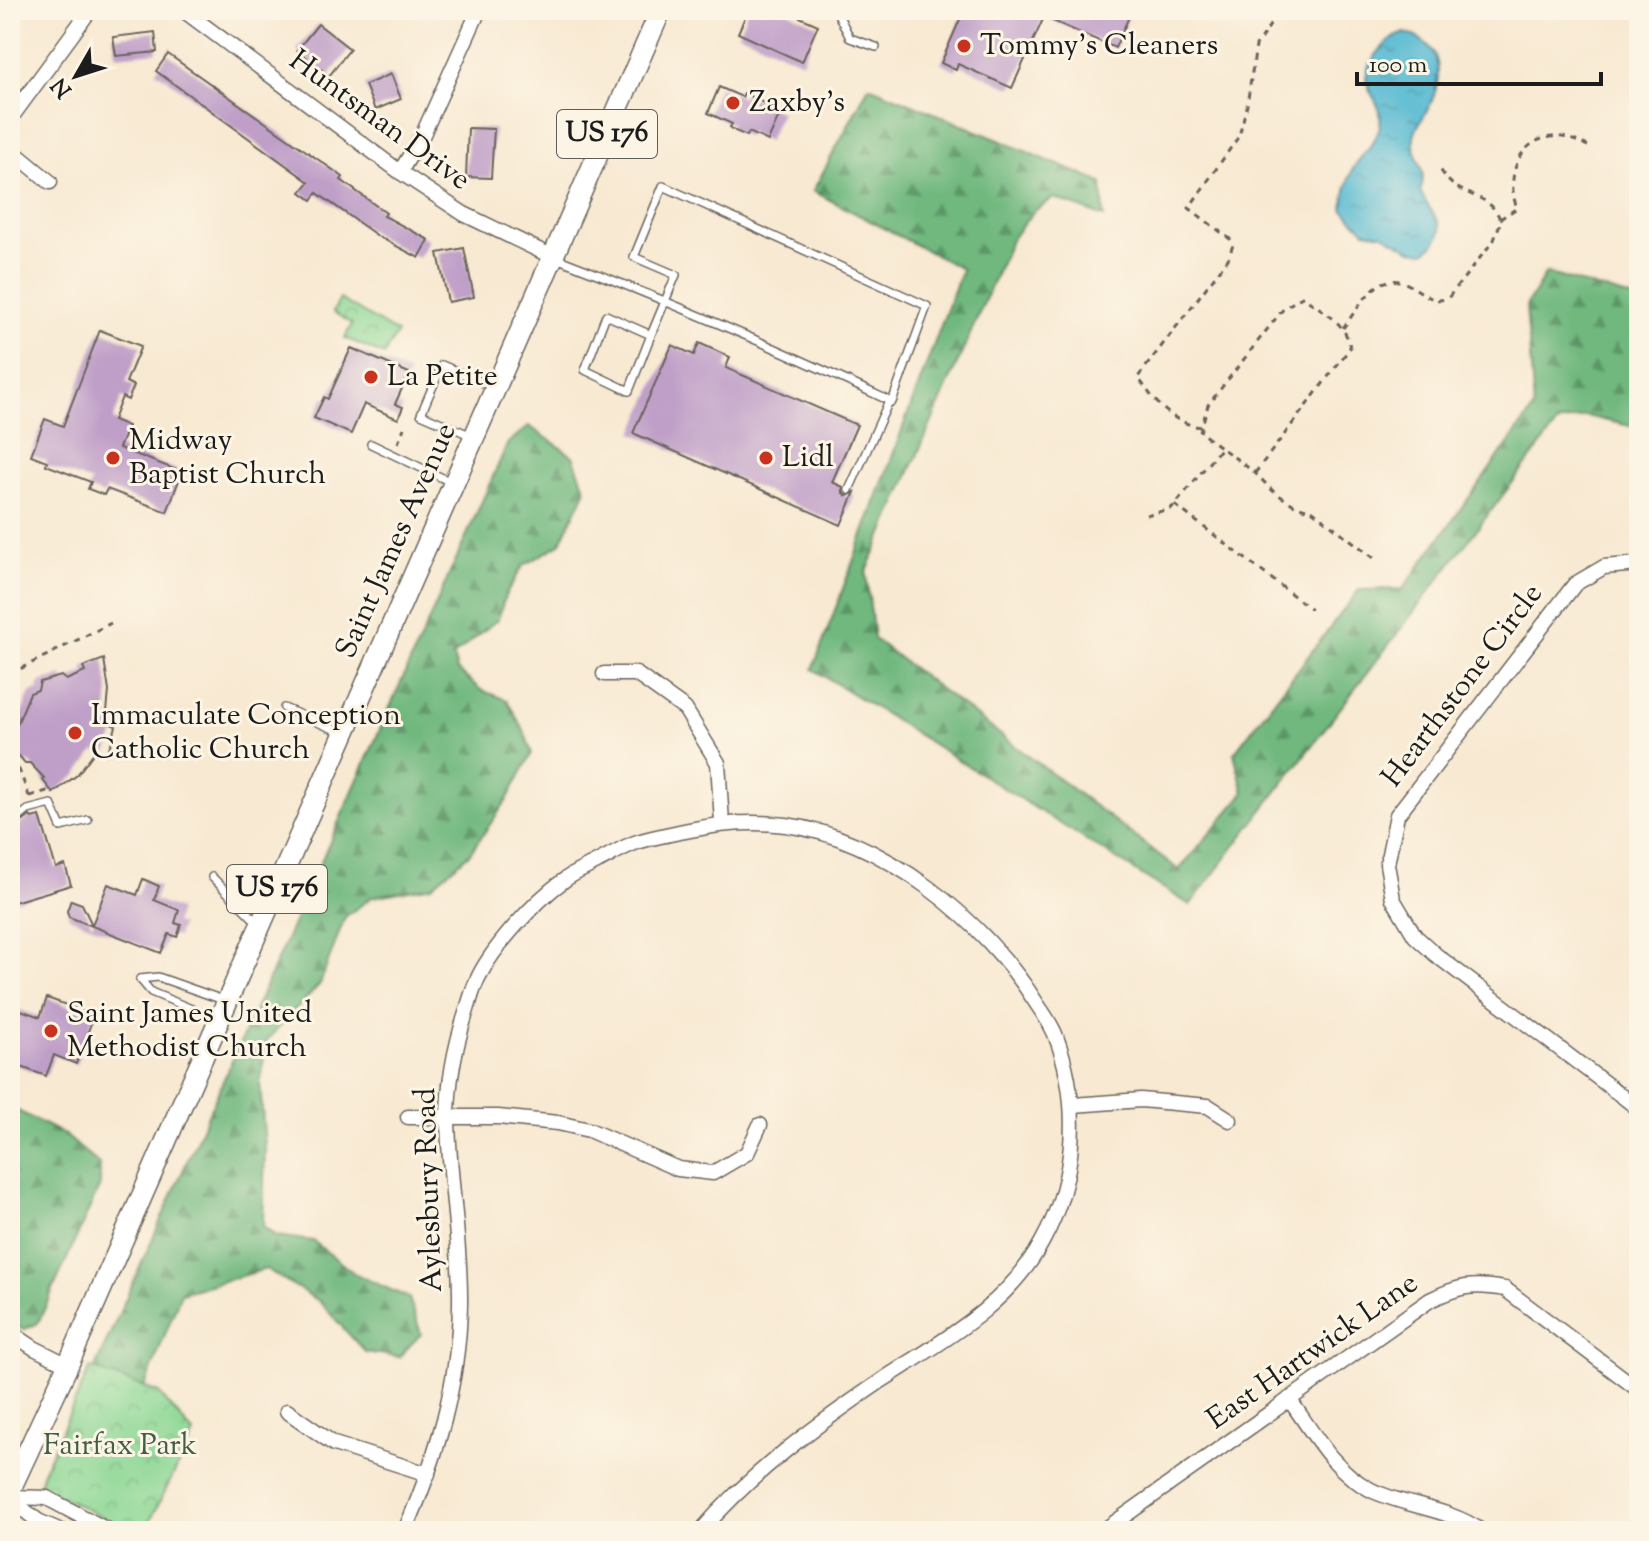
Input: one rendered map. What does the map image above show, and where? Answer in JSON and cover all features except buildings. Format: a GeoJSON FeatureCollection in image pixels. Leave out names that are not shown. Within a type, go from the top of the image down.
{"type":"FeatureCollection","features":[{"type":"Feature","properties":{"kind":"main road","name":"Saint James Avenue"},"geometry":{"type":"LineString","coordinates":[[10,1490],[224,1011],[661,10]]}},
{"type":"Feature","properties":{"kind":"street"},"geometry":{"type":"LineString","coordinates":[[10,119],[90,10]]}},
{"type":"Feature","properties":{"kind":"street","name":"Huntsman Drive"},"geometry":{"type":"LineString","coordinates":[[183,10],[400,172],[464,214],[553,257]]}},
{"type":"Feature","properties":{"kind":"street"},"geometry":{"type":"LineString","coordinates":[[400,172],[423,134],[479,10]]}},
{"type":"Feature","properties":{"kind":"street"},"geometry":{"type":"LineString","coordinates":[[10,149],[50,182]]}},
{"type":"Feature","properties":{"kind":"street","name":"Hearthstone Circle"},"geometry":{"type":"LineString","coordinates":[[1638,569],[1604,567],[1575,584],[1397,815],[1387,864],[1393,899],[1415,936],[1639,1109]]}},
{"type":"Feature","properties":{"kind":"street"},"geometry":{"type":"LineString","coordinates":[[604,674],[636,674],[685,709],[718,763],[722,822]]}},
{"type":"Feature","properties":{"kind":"street","name":"Aylesbury Road"},"geometry":{"type":"LineString","coordinates":[[405,1531],[445,1421],[455,1372],[460,1305],[448,1117],[451,1074],[461,1028],[478,977],[510,931],[564,880],[635,842],[722,822],[789,826],[854,844],[916,878],[994,946],[1026,985],[1053,1028],[1065,1061],[1073,1105],[1069,1165],[1059,1209],[1024,1273],[999,1298],[964,1326],[780,1453],[728,1500],[701,1531]]}},
{"type":"Feature","properties":{"kind":"street"},"geometry":{"type":"LineString","coordinates":[[1073,1105],[1141,1100],[1208,1106],[1230,1120]]}},
{"type":"Feature","properties":{"kind":"street"},"geometry":{"type":"LineString","coordinates":[[408,1117],[498,1117],[558,1123],[589,1130],[678,1169],[713,1173],[747,1153],[760,1125]]}},
{"type":"Feature","properties":{"kind":"street","name":"East Hartwick Lane"},"geometry":{"type":"LineString","coordinates":[[1103,1531],[1430,1300],[1456,1288],[1478,1284],[1505,1289],[1639,1390]]}},
{"type":"Feature","properties":{"kind":"street"},"geometry":{"type":"LineString","coordinates":[[10,1332],[68,1365]]}},
{"type":"Feature","properties":{"kind":"street"},"geometry":{"type":"LineString","coordinates":[[1289,1399],[1339,1469],[1372,1490],[1468,1521],[1481,1531]]}},
{"type":"Feature","properties":{"kind":"street"},"geometry":{"type":"LineString","coordinates":[[287,1411],[334,1444],[428,1474]]}},
{"type":"Feature","properties":{"kind":"street"},"geometry":{"type":"LineString","coordinates":[[10,1498],[38,1521],[61,1531]]}},
{"type":"Feature","properties":{"kind":"street"},"geometry":{"type":"LineString","coordinates":[[10,1498],[47,1498],[109,1531]]}},
{"type":"Feature","properties":{"kind":"lane"},"geometry":{"type":"LineString","coordinates":[[836,10],[850,38],[876,47]]}},
{"type":"Feature","properties":{"kind":"lane"},"geometry":{"type":"LineString","coordinates":[[651,335],[606,315],[585,370],[629,391],[676,275],[634,257],[663,186],[927,306],[892,402],[889,401],[849,490]]}},
{"type":"Feature","properties":{"kind":"lane"},"geometry":{"type":"LineString","coordinates":[[553,257],[889,401]]}},
{"type":"Feature","properties":{"kind":"lane"},"geometry":{"type":"LineString","coordinates":[[476,437],[421,414],[442,365],[497,389]]}},
{"type":"Feature","properties":{"kind":"lane"},"geometry":{"type":"LineString","coordinates":[[371,444],[455,484]]}},
{"type":"Feature","properties":{"kind":"lane"},"geometry":{"type":"LineString","coordinates":[[284,708],[345,734]]}},
{"type":"Feature","properties":{"kind":"lane"},"geometry":{"type":"LineString","coordinates":[[10,825],[31,809],[51,804],[61,827],[88,820]]}},
{"type":"Feature","properties":{"kind":"lane"},"geometry":{"type":"LineString","coordinates":[[212,877],[261,926]]}},
{"type":"Feature","properties":{"kind":"lane"},"geometry":{"type":"LineString","coordinates":[[158,977],[224,1011],[151,992],[140,979],[158,977]]}},
{"type":"Feature","properties":{"kind":"path"},"geometry":{"type":"LineString","coordinates":[[1201,427],[1182,424],[1174,418],[1138,377],[1228,259],[1233,245],[1230,239],[1189,208],[1239,136],[1256,46],[1280,10]]}},
{"type":"Feature","properties":{"kind":"path"},"geometry":{"type":"LineString","coordinates":[[1500,219],[1517,208],[1512,175],[1515,165],[1532,146],[1553,136],[1570,138],[1588,146]]}},
{"type":"Feature","properties":{"kind":"path"},"geometry":{"type":"LineString","coordinates":[[1343,328],[1373,291],[1388,281],[1407,282],[1433,300],[1448,298],[1499,232],[1497,211],[1486,200],[1453,186],[1439,168]]}},
{"type":"Feature","properties":{"kind":"path"},"geometry":{"type":"LineString","coordinates":[[1255,473],[1350,348],[1343,328],[1302,297],[1284,308],[1208,405],[1200,432],[1255,473],[1274,492],[1296,506],[1313,511],[1378,561]]}},
{"type":"Feature","properties":{"kind":"path"},"geometry":{"type":"LineString","coordinates":[[393,454],[404,428]]}},
{"type":"Feature","properties":{"kind":"path"},"geometry":{"type":"LineString","coordinates":[[1146,515],[1175,505],[1220,449]]}},
{"type":"Feature","properties":{"kind":"path"},"geometry":{"type":"LineString","coordinates":[[1175,505],[1311,609]]}},
{"type":"Feature","properties":{"kind":"path"},"geometry":{"type":"LineString","coordinates":[[10,674],[111,623]]}},
{"type":"Feature","properties":{"kind":"path"},"geometry":{"type":"LineString","coordinates":[[10,746],[29,796],[24,799],[31,809]]}},
{"type":"Feature","properties":{"kind":"green space"},"geometry":{"type":"Polygon","coordinates":[[[869,86],[1102,183],[1104,217],[1054,198],[1033,212],[1011,240],[866,573],[874,639],[1179,870],[1244,793],[1234,753],[1359,590],[1403,589],[1534,408],[1526,306],[1546,273],[1639,300],[1639,428],[1586,416],[1558,423],[1190,905],[813,669],[962,269],[813,191],[869,86]]]}},
{"type":"Feature","properties":{"kind":"green space"},"geometry":{"type":"Polygon","coordinates":[[[340,299],[397,333],[384,355],[345,338],[352,324],[333,312],[340,299]]]}},
{"type":"Feature","properties":{"kind":"green space"},"geometry":{"type":"Polygon","coordinates":[[[529,426],[573,456],[586,490],[560,544],[523,566],[505,596],[498,619],[453,656],[457,670],[481,690],[507,700],[532,753],[507,800],[470,853],[432,886],[372,897],[345,917],[320,984],[267,1040],[260,1083],[265,1147],[263,1226],[276,1236],[313,1241],[355,1274],[409,1298],[421,1334],[399,1357],[365,1352],[319,1301],[266,1269],[181,1293],[142,1394],[51,1466],[508,443],[529,426]]]}},
{"type":"Feature","properties":{"kind":"green space"},"geometry":{"type":"Polygon","coordinates":[[[10,1107],[65,1135],[100,1165],[100,1185],[38,1323],[23,1330],[10,1320],[10,1107]]]}},
{"type":"Feature","properties":{"kind":"green space","name":"Fairfax Park"},"geometry":{"type":"Polygon","coordinates":[[[90,1368],[158,1392],[194,1434],[145,1531],[131,1531],[39,1486],[90,1368]]]}},
{"type":"Feature","properties":{"kind":"water"},"geometry":{"type":"Polygon","coordinates":[[[1405,33],[1426,44],[1432,51],[1438,70],[1435,92],[1414,137],[1423,176],[1420,190],[1440,228],[1435,243],[1425,252],[1411,250],[1383,234],[1365,231],[1343,209],[1352,172],[1379,130],[1378,106],[1367,84],[1369,66],[1386,44],[1405,33]]]}},
{"type":"Feature","properties":{"kind":"place","name":"Tommy's Cleaners"},"geometry":{"type":"Point","coordinates":[964,46]}},
{"type":"Feature","properties":{"kind":"place","name":"Zaxby's"},"geometry":{"type":"Point","coordinates":[733,103]}},
{"type":"Feature","properties":{"kind":"place","name":"La Petite"},"geometry":{"type":"Point","coordinates":[371,377]}},
{"type":"Feature","properties":{"kind":"place","name":"Midway Baptist Church"},"geometry":{"type":"Point","coordinates":[113,458]}},
{"type":"Feature","properties":{"kind":"place","name":"Lidl"},"geometry":{"type":"Point","coordinates":[766,458]}},
{"type":"Feature","properties":{"kind":"place","name":"Immaculate Conception Catholic Church"},"geometry":{"type":"Point","coordinates":[75,733]}},
{"type":"Feature","properties":{"kind":"place","name":"Saint James United Methodist Church"},"geometry":{"type":"Point","coordinates":[51,1031]}}]}
